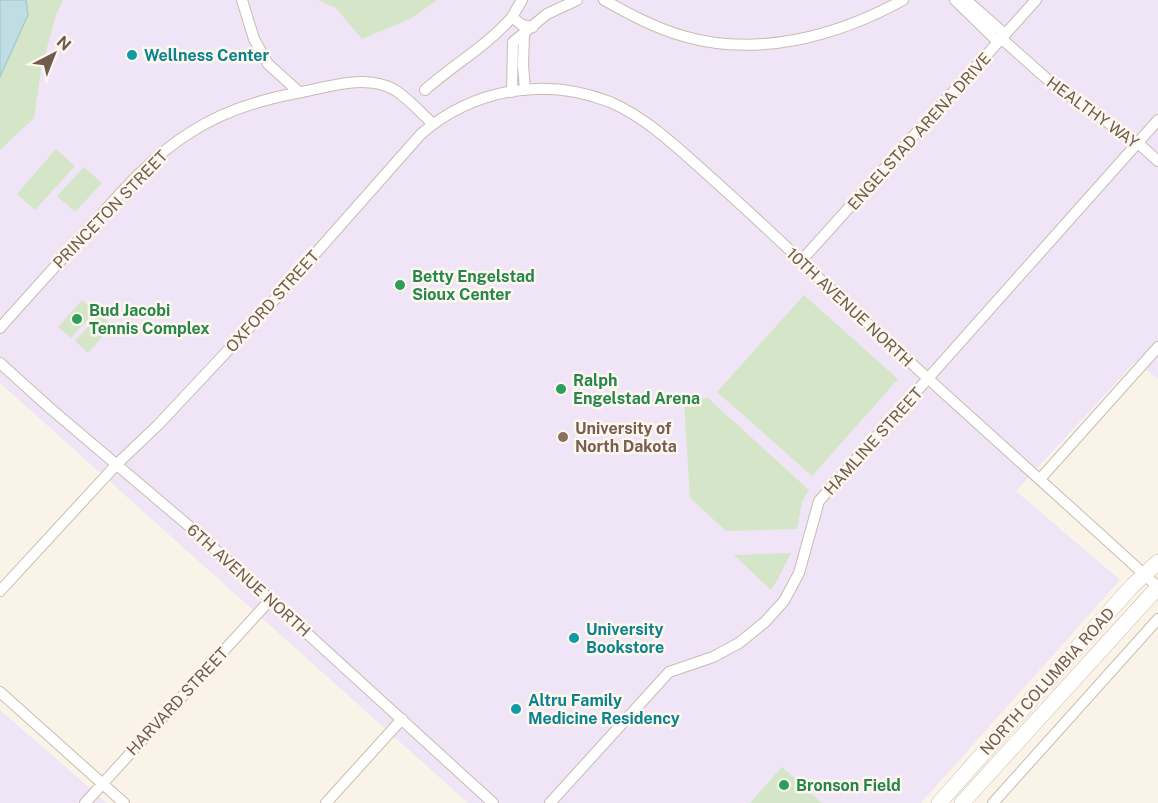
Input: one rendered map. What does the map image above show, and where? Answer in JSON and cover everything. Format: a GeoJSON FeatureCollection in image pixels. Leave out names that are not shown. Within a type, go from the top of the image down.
{"type":"FeatureCollection","features":[{"type":"Feature","properties":{"kind":"main road","name":"NORTH COLUMBIA ROAD"},"geometry":{"type":"LineString","coordinates":[[939,803],[1144,574],[1158,562]]}},
{"type":"Feature","properties":{"kind":"main road","name":"NORTH COLUMBIA ROAD"},"geometry":{"type":"LineString","coordinates":[[962,803],[1158,587]]}},
{"type":"Feature","properties":{"kind":"street"},"geometry":{"type":"LineString","coordinates":[[242,0],[261,54],[268,64],[299,92]]}},
{"type":"Feature","properties":{"kind":"street"},"geometry":{"type":"LineString","coordinates":[[424,90],[494,37],[512,17],[522,0]]}},
{"type":"Feature","properties":{"kind":"street"},"geometry":{"type":"LineString","coordinates":[[513,92],[512,46],[517,38],[558,8],[577,0]]}},
{"type":"Feature","properties":{"kind":"street"},"geometry":{"type":"LineString","coordinates":[[604,0],[632,15],[683,36],[710,42],[755,44],[794,40],[839,29],[903,0]]}},
{"type":"Feature","properties":{"kind":"street"},"geometry":{"type":"LineString","coordinates":[[955,0],[1002,38]]}},
{"type":"Feature","properties":{"kind":"street"},"geometry":{"type":"LineString","coordinates":[[966,0],[1002,38]]}},
{"type":"Feature","properties":{"kind":"street","name":"ENGELSTAD ARENA DRIVE"},"geometry":{"type":"LineString","coordinates":[[801,261],[1036,0]]}},
{"type":"Feature","properties":{"kind":"street"},"geometry":{"type":"LineString","coordinates":[[512,17],[528,30]]}},
{"type":"Feature","properties":{"kind":"street"},"geometry":{"type":"LineString","coordinates":[[525,90],[523,65],[528,30]]}},
{"type":"Feature","properties":{"kind":"street","name":"HEALTHY WAY"},"geometry":{"type":"LineString","coordinates":[[1002,38],[1056,87],[1138,143],[1158,161]]}},
{"type":"Feature","properties":{"kind":"street","name":"PRINCETON STREET"},"geometry":{"type":"LineString","coordinates":[[0,328],[107,207],[170,146],[191,131],[234,110],[253,102],[299,92],[353,82],[370,82],[380,84],[400,94],[433,124]]}},
{"type":"Feature","properties":{"kind":"street","name":"OXFORD STREET"},"geometry":{"type":"LineString","coordinates":[[0,591],[117,464],[158,425],[262,314],[410,145],[433,124],[464,105],[490,96],[547,88],[583,94]]}},
{"type":"Feature","properties":{"kind":"street","name":"10TH AVENUE NORTH"},"geometry":{"type":"LineString","coordinates":[[583,94],[610,103],[649,125],[740,203],[928,380],[1158,587]]}},
{"type":"Feature","properties":{"kind":"street","name":"HAMLINE STREET"},"geometry":{"type":"LineString","coordinates":[[550,803],[669,672],[712,657],[739,643],[765,622],[784,601],[798,573],[819,501],[1158,120]]}},
{"type":"Feature","properties":{"kind":"street"},"geometry":{"type":"LineString","coordinates":[[1040,479],[1158,347]]}},
{"type":"Feature","properties":{"kind":"street","name":"6TH AVENUE NORTH"},"geometry":{"type":"LineString","coordinates":[[0,363],[196,532],[493,803]]}},
{"type":"Feature","properties":{"kind":"street","name":"HARVARD STREET"},"geometry":{"type":"LineString","coordinates":[[85,803],[270,600]]}},
{"type":"Feature","properties":{"kind":"street"},"geometry":{"type":"LineString","coordinates":[[993,803],[1158,619]]}},
{"type":"Feature","properties":{"kind":"street"},"geometry":{"type":"LineString","coordinates":[[0,692],[124,803]]}},
{"type":"Feature","properties":{"kind":"street"},"geometry":{"type":"LineString","coordinates":[[326,803],[402,718]]}},
{"type":"Feature","properties":{"kind":"shaded area","name":"University of North Dakota"},"geometry":{"type":"Polygon","coordinates":[[[0,0],[1158,0],[1158,379],[1136,361],[1016,491],[1120,580],[921,803],[468,803],[0,383],[0,0]]]}},
{"type":"Feature","properties":{"kind":"shaded area"},"geometry":{"type":"Polygon","coordinates":[[[0,710],[107,803],[0,803],[0,710]]]}},
{"type":"Feature","properties":{"kind":"green space"},"geometry":{"type":"Polygon","coordinates":[[[25,0],[63,0],[56,15],[41,70],[34,118],[0,150],[0,77],[28,15],[25,0]]]}},
{"type":"Feature","properties":{"kind":"green space"},"geometry":{"type":"Polygon","coordinates":[[[318,0],[437,0],[412,18],[362,39],[336,8],[318,0]]]}},
{"type":"Feature","properties":{"kind":"green space"},"geometry":{"type":"Polygon","coordinates":[[[56,149],[75,166],[35,210],[17,194],[56,149]]]}},
{"type":"Feature","properties":{"kind":"green space"},"geometry":{"type":"Polygon","coordinates":[[[84,167],[102,183],[75,212],[57,196],[84,167]]]}},
{"type":"Feature","properties":{"kind":"green space"},"geometry":{"type":"Polygon","coordinates":[[[804,295],[898,379],[812,476],[717,392],[804,295]]]}},
{"type":"Feature","properties":{"kind":"green space","name":"Bud Jacobi Tennis Complex"},"geometry":{"type":"Polygon","coordinates":[[[82,300],[95,311],[71,338],[58,327],[82,300]]]}},
{"type":"Feature","properties":{"kind":"green space","name":"Bud Jacobi Tennis Complex"},"geometry":{"type":"Polygon","coordinates":[[[100,314],[112,326],[88,353],[75,341],[100,314]]]}},
{"type":"Feature","properties":{"kind":"green space"},"geometry":{"type":"Polygon","coordinates":[[[708,398],[809,490],[802,502],[797,529],[726,531],[690,498],[684,401],[708,398]]]}},
{"type":"Feature","properties":{"kind":"green space"},"geometry":{"type":"Polygon","coordinates":[[[791,553],[771,590],[734,555],[791,553]]]}},
{"type":"Feature","properties":{"kind":"green space","name":"Bronson Field"},"geometry":{"type":"Polygon","coordinates":[[[782,767],[822,803],[750,803],[782,767]]]}},
{"type":"Feature","properties":{"kind":"water"},"geometry":{"type":"Polygon","coordinates":[[[0,0],[26,0],[28,15],[0,77],[0,0]]]}},
{"type":"Feature","properties":{"kind":"place","name":"Wellness Center"},"geometry":{"type":"Point","coordinates":[132,55]}},
{"type":"Feature","properties":{"kind":"place","name":"Betty Engelstad Sioux Center"},"geometry":{"type":"Point","coordinates":[400,285]}},
{"type":"Feature","properties":{"kind":"place","name":"Bud Jacobi Tennis Complex"},"geometry":{"type":"Point","coordinates":[77,319]}},
{"type":"Feature","properties":{"kind":"place","name":"Ralph Engelstad Arena"},"geometry":{"type":"Point","coordinates":[561,389]}},
{"type":"Feature","properties":{"kind":"place","name":"University of North Dakota"},"geometry":{"type":"Point","coordinates":[563,437]}},
{"type":"Feature","properties":{"kind":"place","name":"University Bookstore"},"geometry":{"type":"Point","coordinates":[574,638]}},
{"type":"Feature","properties":{"kind":"place","name":"Altru Family Medicine Residency"},"geometry":{"type":"Point","coordinates":[516,709]}},
{"type":"Feature","properties":{"kind":"place","name":"Bronson Field"},"geometry":{"type":"Point","coordinates":[784,785]}}]}
